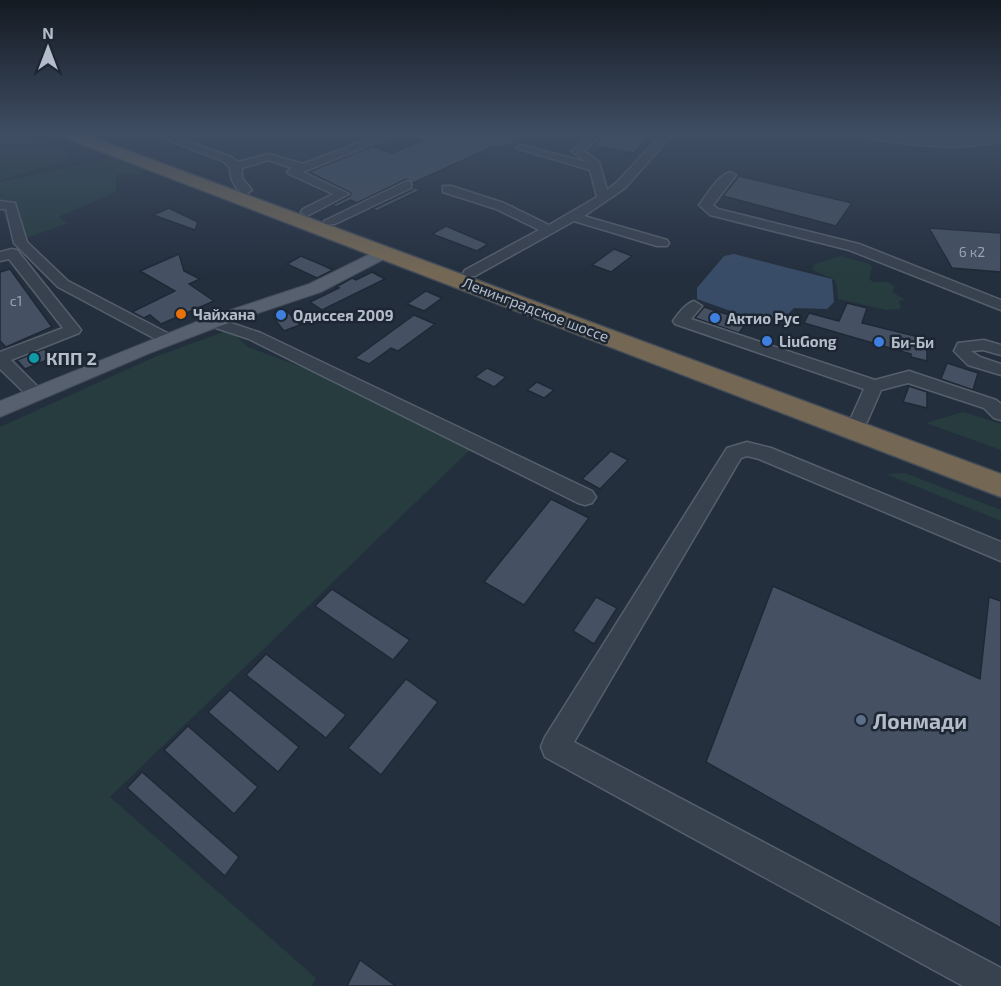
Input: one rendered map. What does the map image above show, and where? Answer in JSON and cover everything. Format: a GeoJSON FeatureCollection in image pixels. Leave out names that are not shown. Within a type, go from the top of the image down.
{"type":"FeatureCollection","features":[{"type":"Feature","properties":{"kind":"highway","name":"Ленинградское шоссе"},"geometry":{"type":"LineString","coordinates":[[194,181],[1001,486]]}},
{"type":"Feature","properties":{"kind":"highway","name":"Ленинградское шоссе"},"geometry":{"type":"LineString","coordinates":[[222,181],[326,213],[470,273],[1001,471]]}},
{"type":"Feature","properties":{"kind":"main road"},"geometry":{"type":"LineString","coordinates":[[0,410],[167,339],[315,288],[384,252]]}},
{"type":"Feature","properties":{"kind":"street"},"geometry":{"type":"LineString","coordinates":[[239,181],[246,190]]}},
{"type":"Feature","properties":{"kind":"street"},"geometry":{"type":"LineString","coordinates":[[314,181],[344,194],[326,213]]}},
{"type":"Feature","properties":{"kind":"street"},"geometry":{"type":"LineString","coordinates":[[598,181],[603,198]]}},
{"type":"Feature","properties":{"kind":"street"},"geometry":{"type":"LineString","coordinates":[[470,273],[573,217],[625,181]]}},
{"type":"Feature","properties":{"kind":"street"},"geometry":{"type":"LineString","coordinates":[[724,181],[714,191],[714,197],[705,205],[714,212],[854,247],[1001,305]]}},
{"type":"Feature","properties":{"kind":"street"},"geometry":{"type":"LineString","coordinates":[[326,213],[407,185]]}},
{"type":"Feature","properties":{"kind":"street"},"geometry":{"type":"LineString","coordinates":[[447,189],[500,206],[549,230]]}},
{"type":"Feature","properties":{"kind":"street"},"geometry":{"type":"LineString","coordinates":[[0,205],[11,206],[21,243],[63,284],[167,339]]}},
{"type":"Feature","properties":{"kind":"street"},"geometry":{"type":"LineString","coordinates":[[573,217],[662,243]]}},
{"type":"Feature","properties":{"kind":"street"},"geometry":{"type":"LineString","coordinates":[[0,257],[12,253],[73,330],[0,358],[36,394]]}},
{"type":"Feature","properties":{"kind":"street"},"geometry":{"type":"LineString","coordinates":[[694,306],[681,321],[874,386],[909,377],[990,404],[1001,414]]}},
{"type":"Feature","properties":{"kind":"street"},"geometry":{"type":"LineString","coordinates":[[213,322],[255,336],[585,497]]}},
{"type":"Feature","properties":{"kind":"street"},"geometry":{"type":"LineString","coordinates":[[1001,350],[976,344],[964,347],[962,351],[965,356],[1001,370]]}},
{"type":"Feature","properties":{"kind":"street"},"geometry":{"type":"LineString","coordinates":[[860,418],[874,386]]}},
{"type":"Feature","properties":{"kind":"street"},"geometry":{"type":"LineString","coordinates":[[999,986],[555,747],[734,453],[747,449],[764,453],[1001,552]]}},
{"type":"Feature","properties":{"kind":"green space"},"geometry":{"type":"Polygon","coordinates":[[[116,181],[116,192],[58,217],[68,223],[15,242],[0,206],[0,182],[116,181]]]}},
{"type":"Feature","properties":{"kind":"green space"},"geometry":{"type":"Polygon","coordinates":[[[841,256],[870,264],[872,267],[869,279],[873,282],[888,282],[895,287],[892,292],[905,300],[899,301],[901,307],[887,310],[838,299],[838,290],[834,280],[812,269],[815,264],[841,256]]]}},
{"type":"Feature","properties":{"kind":"green space"},"geometry":{"type":"Polygon","coordinates":[[[229,330],[248,347],[355,387],[472,448],[110,797],[316,978],[312,986],[0,986],[0,427],[157,356],[229,330]]]}},
{"type":"Feature","properties":{"kind":"green space"},"geometry":{"type":"Polygon","coordinates":[[[963,412],[1001,424],[1001,450],[926,423],[963,412]]]}},
{"type":"Feature","properties":{"kind":"green space"},"geometry":{"type":"Polygon","coordinates":[[[905,473],[1001,510],[1001,521],[886,474],[905,473]]]}},
{"type":"Feature","properties":{"kind":"water"},"geometry":{"type":"Polygon","coordinates":[[[734,254],[832,279],[834,302],[827,309],[794,308],[779,323],[765,323],[697,299],[697,288],[724,256],[734,254]]]}},
{"type":"Feature","properties":{"kind":"building"},"geometry":{"type":"Polygon","coordinates":[[[327,181],[402,181],[357,203],[351,200],[336,207],[332,205],[350,196],[351,193],[327,181]]]}},
{"type":"Feature","properties":{"kind":"building"},"geometry":{"type":"Polygon","coordinates":[[[735,181],[760,181],[852,203],[836,226],[723,196],[735,181]]]}},
{"type":"Feature","properties":{"kind":"building"},"geometry":{"type":"Polygon","coordinates":[[[413,187],[421,190],[377,211],[372,209],[412,190],[413,187]]]}},
{"type":"Feature","properties":{"kind":"building"},"geometry":{"type":"Polygon","coordinates":[[[169,208],[198,222],[195,230],[153,215],[169,208]]]}},
{"type":"Feature","properties":{"kind":"building"},"geometry":{"type":"Polygon","coordinates":[[[446,226],[488,244],[477,251],[432,234],[446,226]]]}},
{"type":"Feature","properties":{"kind":"building"},"geometry":{"type":"Polygon","coordinates":[[[929,228],[1001,233],[1001,272],[952,268],[929,228]]]}},
{"type":"Feature","properties":{"kind":"building"},"geometry":{"type":"Polygon","coordinates":[[[614,249],[632,256],[611,272],[592,265],[614,249]]]}},
{"type":"Feature","properties":{"kind":"building"},"geometry":{"type":"Polygon","coordinates":[[[179,254],[184,271],[200,279],[189,284],[214,301],[161,324],[150,315],[144,318],[132,312],[175,291],[140,271],[179,254]]]}},
{"type":"Feature","properties":{"kind":"building"},"geometry":{"type":"Polygon","coordinates":[[[301,256],[333,270],[317,278],[287,264],[301,256]]]}},
{"type":"Feature","properties":{"kind":"building"},"geometry":{"type":"Polygon","coordinates":[[[10,269],[52,327],[6,347],[0,341],[0,272],[10,269]]]}},
{"type":"Feature","properties":{"kind":"building"},"geometry":{"type":"Polygon","coordinates":[[[372,272],[385,279],[322,310],[310,302],[339,288],[336,287],[352,278],[356,280],[372,272]]]}},
{"type":"Feature","properties":{"kind":"building"},"geometry":{"type":"Polygon","coordinates":[[[426,291],[442,298],[424,311],[407,304],[426,291]]]}},
{"type":"Feature","properties":{"kind":"building"},"geometry":{"type":"Polygon","coordinates":[[[847,303],[867,308],[862,323],[927,339],[927,361],[911,357],[911,354],[804,323],[809,313],[839,321],[847,303]]]}},
{"type":"Feature","properties":{"kind":"building"},"geometry":{"type":"Polygon","coordinates":[[[704,307],[748,321],[739,333],[695,318],[704,307]]]}},
{"type":"Feature","properties":{"kind":"building"},"geometry":{"type":"Polygon","coordinates":[[[287,311],[300,325],[284,331],[272,316],[287,311]]]}},
{"type":"Feature","properties":{"kind":"building"},"geometry":{"type":"Polygon","coordinates":[[[414,315],[435,324],[398,351],[391,348],[369,364],[355,358],[414,315]]]}},
{"type":"Feature","properties":{"kind":"building","name":"КПП 2"},"geometry":{"type":"Polygon","coordinates":[[[44,349],[52,358],[25,369],[17,360],[44,349]]]}},
{"type":"Feature","properties":{"kind":"building"},"geometry":{"type":"Polygon","coordinates":[[[947,363],[978,373],[973,390],[941,379],[947,363]]]}},
{"type":"Feature","properties":{"kind":"building"},"geometry":{"type":"Polygon","coordinates":[[[487,368],[506,377],[494,387],[475,377],[487,368]]]}},
{"type":"Feature","properties":{"kind":"building"},"geometry":{"type":"Polygon","coordinates":[[[537,382],[554,390],[544,398],[527,390],[537,382]]]}},
{"type":"Feature","properties":{"kind":"building"},"geometry":{"type":"Polygon","coordinates":[[[909,386],[927,392],[927,408],[903,402],[909,386]]]}},
{"type":"Feature","properties":{"kind":"building"},"geometry":{"type":"Polygon","coordinates":[[[611,451],[628,460],[600,489],[582,479],[611,451]]]}},
{"type":"Feature","properties":{"kind":"building"},"geometry":{"type":"Polygon","coordinates":[[[551,499],[589,518],[524,605],[484,582],[551,499]]]}},
{"type":"Feature","properties":{"kind":"building","name":"Лонмади"},"geometry":{"type":"Polygon","coordinates":[[[773,586],[980,679],[989,597],[1001,601],[1001,928],[706,762],[773,586]]]}},
{"type":"Feature","properties":{"kind":"building"},"geometry":{"type":"Polygon","coordinates":[[[332,589],[410,640],[393,660],[315,606],[332,589]]]}},
{"type":"Feature","properties":{"kind":"building"},"geometry":{"type":"Polygon","coordinates":[[[596,597],[617,608],[594,644],[573,631],[596,597]]]}},
{"type":"Feature","properties":{"kind":"building"},"geometry":{"type":"Polygon","coordinates":[[[266,654],[346,715],[326,738],[246,675],[266,654]]]}},
{"type":"Feature","properties":{"kind":"building"},"geometry":{"type":"Polygon","coordinates":[[[406,679],[438,702],[381,775],[348,748],[406,679]]]}},
{"type":"Feature","properties":{"kind":"building"},"geometry":{"type":"Polygon","coordinates":[[[230,690],[299,747],[278,772],[208,712],[230,690]]]}},
{"type":"Feature","properties":{"kind":"building"},"geometry":{"type":"Polygon","coordinates":[[[188,726],[258,787],[234,814],[164,750],[188,726]]]}},
{"type":"Feature","properties":{"kind":"building"},"geometry":{"type":"Polygon","coordinates":[[[142,772],[239,857],[225,876],[127,788],[142,772]]]}},
{"type":"Feature","properties":{"kind":"building"},"geometry":{"type":"Polygon","coordinates":[[[360,960],[396,986],[347,986],[360,960]]]}},
{"type":"Feature","properties":{"kind":"place","name":"Чайхана"},"geometry":{"type":"Point","coordinates":[181,314]}},
{"type":"Feature","properties":{"kind":"place","name":"Одиссея 2009"},"geometry":{"type":"Point","coordinates":[281,315]}},
{"type":"Feature","properties":{"kind":"place","name":"Актио Рус"},"geometry":{"type":"Point","coordinates":[715,318]}},
{"type":"Feature","properties":{"kind":"place","name":"LiuGong"},"geometry":{"type":"Point","coordinates":[767,341]}},
{"type":"Feature","properties":{"kind":"place","name":"Би-Би"},"geometry":{"type":"Point","coordinates":[879,342]}},
{"type":"Feature","properties":{"kind":"place","name":"КПП 2"},"geometry":{"type":"Point","coordinates":[34,358]}},
{"type":"Feature","properties":{"kind":"place","name":"Лонмади"},"geometry":{"type":"Point","coordinates":[861,720]}}]}
